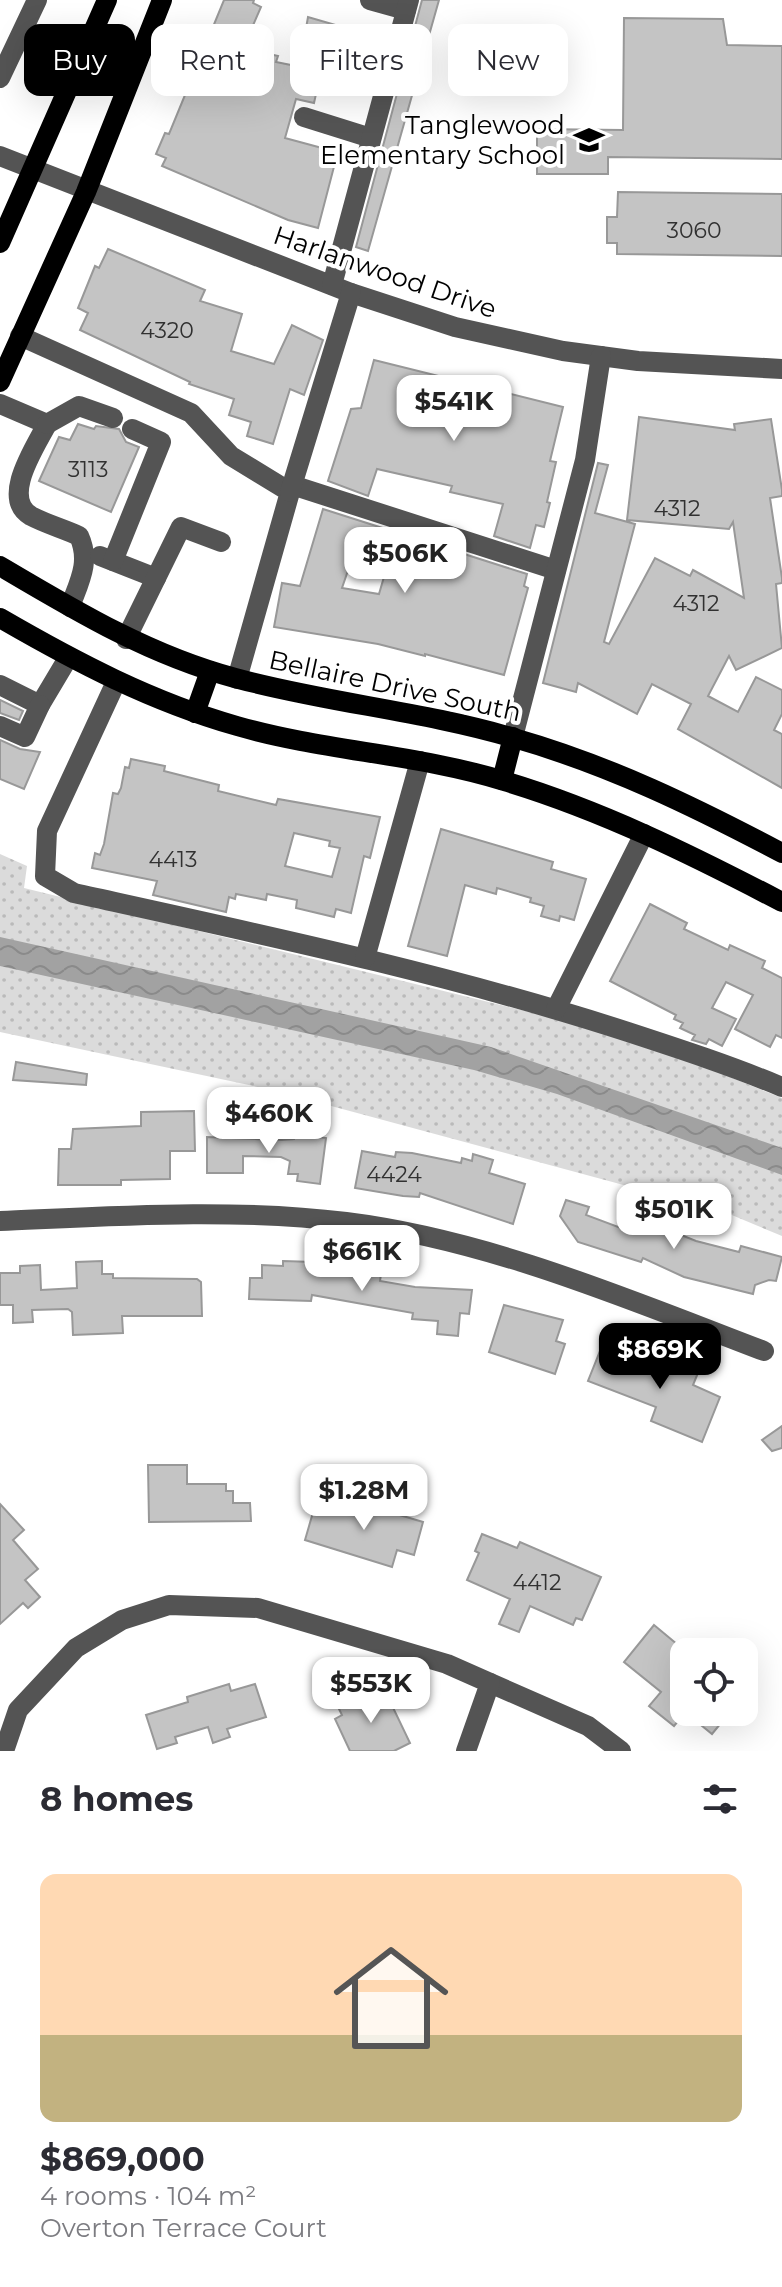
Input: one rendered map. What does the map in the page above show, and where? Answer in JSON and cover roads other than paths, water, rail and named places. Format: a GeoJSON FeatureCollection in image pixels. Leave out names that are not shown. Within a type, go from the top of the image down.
{"type":"FeatureCollection","features":[{"type":"Feature","properties":{"kind":"main road"},"geometry":{"type":"LineString","coordinates":[[0,243],[107,0]]}},
{"type":"Feature","properties":{"kind":"main road"},"geometry":{"type":"LineString","coordinates":[[0,382],[86,192],[162,0]]}},
{"type":"Feature","properties":{"kind":"main road","name":"Bellaire Drive South"},"geometry":{"type":"LineString","coordinates":[[0,566],[126,639],[210,671],[513,737],[645,783],[782,853]]}},
{"type":"Feature","properties":{"kind":"main road"},"geometry":{"type":"LineString","coordinates":[[0,618],[116,682],[195,713],[280,736],[420,761],[502,780],[644,834],[782,902]]}},
{"type":"Feature","properties":{"kind":"main road"},"geometry":{"type":"LineString","coordinates":[[195,713],[210,671]]}},
{"type":"Feature","properties":{"kind":"main road"},"geometry":{"type":"LineString","coordinates":[[502,780],[513,737]]}},
{"type":"Feature","properties":{"kind":"street"},"geometry":{"type":"LineString","coordinates":[[0,78],[37,0]]}},
{"type":"Feature","properties":{"kind":"street"},"geometry":{"type":"LineString","coordinates":[[332,285],[407,5],[370,0]]}},
{"type":"Feature","properties":{"kind":"street"},"geometry":{"type":"LineString","coordinates":[[304,117],[371,138]]}},
{"type":"Feature","properties":{"kind":"street","name":"Harlanwood Drive"},"geometry":{"type":"LineString","coordinates":[[0,156],[351,293],[485,335],[601,356],[782,369]]}},
{"type":"Feature","properties":{"kind":"street"},"geometry":{"type":"LineString","coordinates":[[237,679],[351,293]]}},
{"type":"Feature","properties":{"kind":"street"},"geometry":{"type":"LineString","coordinates":[[20,336],[191,413],[231,456],[291,488],[556,570]]}},
{"type":"Feature","properties":{"kind":"street"},"geometry":{"type":"LineString","coordinates":[[513,737],[585,460],[601,356]]}},
{"type":"Feature","properties":{"kind":"street"},"geometry":{"type":"LineString","coordinates":[[0,404],[47,424]]}},
{"type":"Feature","properties":{"kind":"street"},"geometry":{"type":"LineString","coordinates":[[70,607],[86,565],[85,550],[79,536],[28,514],[19,501],[19,481],[47,424],[79,406],[113,418]]}},
{"type":"Feature","properties":{"kind":"street"},"geometry":{"type":"LineString","coordinates":[[113,561],[161,442],[132,429]]}},
{"type":"Feature","properties":{"kind":"street"},"geometry":{"type":"LineString","coordinates":[[126,639],[181,527],[221,542]]}},
{"type":"Feature","properties":{"kind":"street"},"geometry":{"type":"LineString","coordinates":[[85,550],[156,578]]}},
{"type":"Feature","properties":{"kind":"street"},"geometry":{"type":"LineString","coordinates":[[0,726],[25,737],[68,658]]}},
{"type":"Feature","properties":{"kind":"street"},"geometry":{"type":"LineString","coordinates":[[116,682],[47,831],[45,876],[74,893],[365,958],[556,1009],[741,1070],[782,1087]]}},
{"type":"Feature","properties":{"kind":"street"},"geometry":{"type":"LineString","coordinates":[[0,685],[40,705]]}},
{"type":"Feature","properties":{"kind":"street"},"geometry":{"type":"LineString","coordinates":[[365,958],[420,761]]}},
{"type":"Feature","properties":{"kind":"street"},"geometry":{"type":"LineString","coordinates":[[556,1009],[644,834]]}},
{"type":"Feature","properties":{"kind":"street"},"geometry":{"type":"LineString","coordinates":[[0,1221],[287,1216],[380,1227],[430,1237],[538,1270],[764,1351]]}},
{"type":"Feature","properties":{"kind":"street"},"geometry":{"type":"LineString","coordinates":[[4,1751],[18,1710],[76,1648],[122,1620],[169,1605],[258,1608],[447,1664],[588,1726],[621,1751]]}},
{"type":"Feature","properties":{"kind":"street"},"geometry":{"type":"LineString","coordinates":[[466,1751],[490,1683]]}},
{"type":"Feature","properties":{"kind":"water"},"geometry":{"type":"Polygon","coordinates":[[[0,937],[491,1047],[782,1148],[782,1175],[557,1094],[474,1070],[0,966],[0,937]]]}},
{"type":"Feature","properties":{"kind":"place","name":"Tanglewood Elementary School"},"geometry":{"type":"Point","coordinates":[589,140]}}]}
